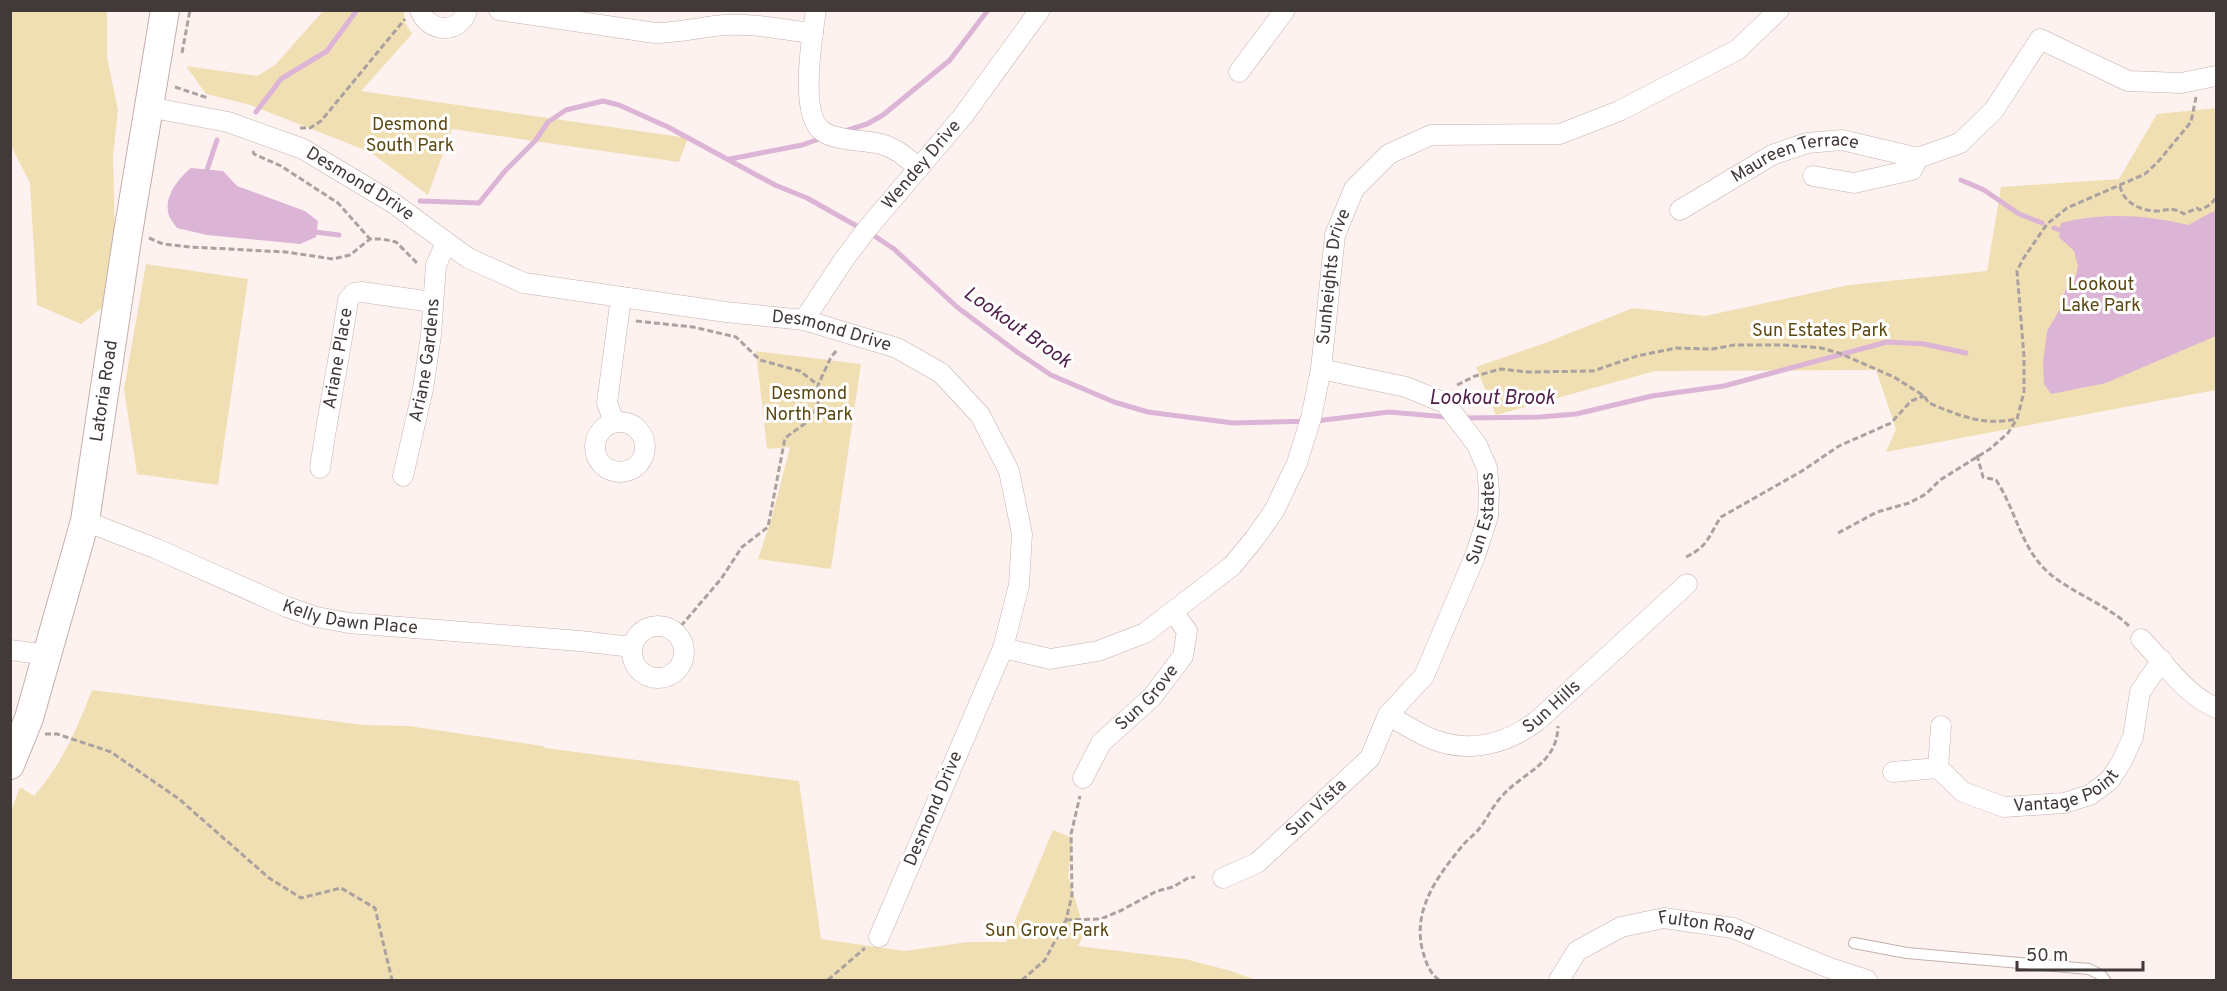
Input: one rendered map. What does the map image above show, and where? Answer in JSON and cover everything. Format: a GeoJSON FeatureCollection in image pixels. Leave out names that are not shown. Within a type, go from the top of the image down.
{"type":"FeatureCollection","features":[{"type":"Feature","properties":{"kind":"main road","name":"Latoria Road"},"geometry":{"type":"LineString","coordinates":[[10,765],[48,655],[85,521],[128,233],[165,10]]}},
{"type":"Feature","properties":{"kind":"street"},"geometry":{"type":"LineString","coordinates":[[414,13],[430,25],[439,29],[449,29],[459,24],[467,10]]}},
{"type":"Feature","properties":{"kind":"street"},"geometry":{"type":"LineString","coordinates":[[499,10],[655,33],[743,24],[813,33]]}},
{"type":"Feature","properties":{"kind":"street"},"geometry":{"type":"LineString","coordinates":[[816,10],[810,104],[815,123],[823,133],[880,144],[898,150],[919,168]]}},
{"type":"Feature","properties":{"kind":"street","name":"Wendey Drive"},"geometry":{"type":"LineString","coordinates":[[804,320],[862,236],[963,116],[1040,10]]}},
{"type":"Feature","properties":{"kind":"street"},"geometry":{"type":"LineString","coordinates":[[1239,72],[1285,10]]}},
{"type":"Feature","properties":{"kind":"street","name":"Sunheights Drive"},"geometry":{"type":"LineString","coordinates":[[1003,648],[1050,659],[1098,651],[1145,633],[1174,613],[1232,566],[1274,511],[1297,463],[1311,418],[1321,369],[1335,235],[1354,189],[1389,154],[1431,135],[1560,134],[1619,111],[1737,50],[1779,10]]}},
{"type":"Feature","properties":{"kind":"street","name":"Maureen Terrace"},"geometry":{"type":"LineString","coordinates":[[1680,210],[1772,155],[1807,143],[1842,140],[1918,158],[1960,143],[1994,110],[2040,39],[2128,81],[2181,83],[2196,81]]}},
{"type":"Feature","properties":{"kind":"street"},"geometry":{"type":"LineString","coordinates":[[2196,81],[2217,76]]}},
{"type":"Feature","properties":{"kind":"street","name":"Desmond Drive"},"geometry":{"type":"LineString","coordinates":[[148,107],[228,122],[303,149],[393,203],[468,258],[524,283],[804,320],[897,348],[941,373],[980,415],[1009,471],[1022,534],[1019,585],[1003,648],[879,937]]}},
{"type":"Feature","properties":{"kind":"street","name":"Maureen Terrace"},"geometry":{"type":"LineString","coordinates":[[1813,176],[1854,183],[1912,170],[1918,158]]}},
{"type":"Feature","properties":{"kind":"street","name":"Ariane Gardens"},"geometry":{"type":"LineString","coordinates":[[402,477],[423,389],[431,335],[436,265],[446,243]]}},
{"type":"Feature","properties":{"kind":"street","name":"Ariane Place"},"geometry":{"type":"LineString","coordinates":[[320,468],[332,390],[339,367],[348,300],[354,293],[362,292],[432,302]]}},
{"type":"Feature","properties":{"kind":"street"},"geometry":{"type":"LineString","coordinates":[[614,422],[607,403],[621,297]]}},
{"type":"Feature","properties":{"kind":"street","name":"Sun Estates"},"geometry":{"type":"LineString","coordinates":[[1321,369],[1406,387],[1445,403],[1477,445],[1486,468],[1489,491],[1488,516],[1475,556],[1424,675],[1388,715]]}},
{"type":"Feature","properties":{"kind":"street","name":"Kelly Dawn Place"},"geometry":{"type":"LineString","coordinates":[[85,521],[157,549],[287,608],[316,617],[349,623],[632,647]]}},
{"type":"Feature","properties":{"kind":"street","name":"Sun Hills"},"geometry":{"type":"LineString","coordinates":[[1388,715],[1432,740],[1458,746],[1488,745],[1507,740],[1537,721],[1687,584]]}},
{"type":"Feature","properties":{"kind":"street","name":"Sun Grove"},"geometry":{"type":"LineString","coordinates":[[1083,778],[1101,743],[1152,697],[1183,656],[1187,631],[1174,613]]}},
{"type":"Feature","properties":{"kind":"street"},"geometry":{"type":"LineString","coordinates":[[655,627],[666,628],[675,633],[684,652],[682,663],[676,671],[666,677],[656,678],[645,675],[637,668],[632,647],[637,637],[645,630],[655,627]]}},
{"type":"Feature","properties":{"kind":"street"},"geometry":{"type":"LineString","coordinates":[[2141,639],[2184,686],[2197,697],[2217,708]]}},
{"type":"Feature","properties":{"kind":"street"},"geometry":{"type":"LineString","coordinates":[[10,650],[48,655]]}},
{"type":"Feature","properties":{"kind":"street","name":"Vantage Point"},"geometry":{"type":"LineString","coordinates":[[1938,768],[1963,792],[1982,801],[2004,807],[2064,803],[2090,795],[2110,780],[2122,761],[2133,737],[2140,692],[2162,660]]}},
{"type":"Feature","properties":{"kind":"street","name":"Sun Vista"},"geometry":{"type":"LineString","coordinates":[[1223,878],[1257,863],[1370,758],[1388,715]]}},
{"type":"Feature","properties":{"kind":"street"},"geometry":{"type":"LineString","coordinates":[[1893,772],[1938,768],[1941,726]]}},
{"type":"Feature","properties":{"kind":"street","name":"Fulton Road"},"geometry":{"type":"LineString","coordinates":[[1559,981],[1577,951],[1621,927],[1664,918],[1733,928],[1867,981]]}},
{"type":"Feature","properties":{"kind":"lane"},"geometry":{"type":"LineString","coordinates":[[1854,943],[1907,953],[2089,969],[2101,975],[2105,981]]}},
{"type":"Feature","properties":{"kind":"path"},"geometry":{"type":"LineString","coordinates":[[290,125],[310,128],[321,121],[414,13]]}},
{"type":"Feature","properties":{"kind":"path"},"geometry":{"type":"LineString","coordinates":[[1838,534],[1877,512],[1926,494],[1940,480],[2000,442],[2017,419],[2022,405],[2024,385],[2017,271],[2023,259],[2047,225],[2060,213],[2145,174],[2157,163],[2191,122],[2196,81]]}},
{"type":"Feature","properties":{"kind":"path"},"geometry":{"type":"LineString","coordinates":[[174,86],[216,100]]}},
{"type":"Feature","properties":{"kind":"path"},"geometry":{"type":"LineString","coordinates":[[250,144],[254,154],[304,180],[338,203],[370,239]]}},
{"type":"Feature","properties":{"kind":"path"},"geometry":{"type":"LineString","coordinates":[[2120,186],[2121,195],[2127,202],[2150,210],[2177,209],[2184,214],[2197,208],[2200,210],[2206,208],[2217,198]]}},
{"type":"Feature","properties":{"kind":"path"},"geometry":{"type":"LineString","coordinates":[[128,233],[146,236],[153,242],[163,244],[286,252],[333,259],[350,255],[370,239],[382,239],[396,242],[409,253],[420,268]]}},
{"type":"Feature","properties":{"kind":"path"},"geometry":{"type":"LineString","coordinates":[[631,320],[693,327],[736,338],[760,360],[800,371],[818,385]]}},
{"type":"Feature","properties":{"kind":"path"},"geometry":{"type":"LineString","coordinates":[[675,633],[721,579],[742,548],[768,527],[785,438],[807,422],[818,406],[818,385],[831,357],[851,334]]}},
{"type":"Feature","properties":{"kind":"path"},"geometry":{"type":"LineString","coordinates":[[1457,385],[1475,376],[1501,369],[1528,372],[1593,371],[1637,356],[1676,348],[1712,349],[1734,345],[1784,345],[1821,348],[1839,353],[1894,377],[1924,396],[1929,403],[1979,421],[1996,423],[2017,419]]}},
{"type":"Feature","properties":{"kind":"path"},"geometry":{"type":"LineString","coordinates":[[1686,557],[1708,542],[1721,517],[1802,471],[1839,446],[1891,423],[1911,401],[1924,396]]}},
{"type":"Feature","properties":{"kind":"path"},"geometry":{"type":"LineString","coordinates":[[1977,455],[1983,477],[1996,480],[2033,554],[2049,573],[2124,622],[2141,639]]}},
{"type":"Feature","properties":{"kind":"path"},"geometry":{"type":"LineString","coordinates":[[1439,981],[1425,961],[1420,927],[1433,885],[1465,843],[1482,826],[1491,809],[1504,793],[1528,775],[1554,749],[1558,728],[1557,720]]}},
{"type":"Feature","properties":{"kind":"path"},"geometry":{"type":"LineString","coordinates":[[22,734],[57,734],[111,752],[179,799],[270,878],[301,898],[340,888],[375,908],[392,981]]}},
{"type":"Feature","properties":{"kind":"path"},"geometry":{"type":"LineString","coordinates":[[1022,981],[1045,960],[1066,920],[1072,895],[1071,834],[1083,778]]}},
{"type":"Feature","properties":{"kind":"path"},"geometry":{"type":"LineString","coordinates":[[1066,920],[1101,919],[1157,891],[1195,877]]}},
{"type":"Feature","properties":{"kind":"path"},"geometry":{"type":"LineString","coordinates":[[828,981],[879,937]]}},
{"type":"Feature","properties":{"kind":"green space"},"geometry":{"type":"Polygon","coordinates":[[[10,11],[107,11],[107,57],[118,110],[113,156],[116,297],[81,324],[37,305],[30,183],[11,146],[10,11]]]}},
{"type":"Feature","properties":{"kind":"green space","name":"Desmond South Park"},"geometry":{"type":"Polygon","coordinates":[[[323,11],[404,11],[405,22],[412,34],[361,91],[688,138],[679,162],[452,129],[428,195],[370,152],[250,105],[206,94],[186,66],[257,76],[275,65],[323,11]]]}},
{"type":"Feature","properties":{"kind":"green space","name":"Lookout Lake Park"},"geometry":{"type":"Polygon","coordinates":[[[2216,108],[2216,390],[1886,452],[1896,429],[1876,370],[1655,371],[1496,415],[1476,367],[1545,343],[1633,308],[1705,316],[1849,285],[1987,271],[2001,187],[2119,179],[2157,114],[2216,108]]]}},
{"type":"Feature","properties":{"kind":"green space"},"geometry":{"type":"Polygon","coordinates":[[[146,264],[248,279],[218,485],[137,474],[124,389],[146,264]]]}},
{"type":"Feature","properties":{"kind":"green space","name":"Desmond North Park"},"geometry":{"type":"Polygon","coordinates":[[[756,351],[861,364],[831,569],[758,559],[772,517],[790,447],[767,449],[756,351]]]}},
{"type":"Feature","properties":{"kind":"green space","name":"Sun Grove Park"},"geometry":{"type":"Polygon","coordinates":[[[92,690],[364,725],[409,726],[545,748],[799,781],[821,939],[905,951],[968,942],[1006,942],[1053,830],[1073,838],[1068,876],[1085,932],[1078,946],[1185,959],[1256,980],[11,980],[11,811],[20,787],[34,796],[53,771],[74,733],[92,690]]]}},
{"type":"Feature","properties":{"kind":"shaded area"},"geometry":{"type":"Polygon","coordinates":[[[191,168],[223,171],[237,186],[305,211],[318,221],[316,237],[300,244],[207,235],[177,228],[169,216],[168,202],[181,177],[191,168]]]}},
{"type":"Feature","properties":{"kind":"shaded area"},"geometry":{"type":"Polygon","coordinates":[[[2216,210],[2216,336],[2106,383],[2051,394],[2044,384],[2043,362],[2047,331],[2062,306],[2065,290],[2075,279],[2078,266],[2074,251],[2059,237],[2061,223],[2093,217],[2125,216],[2188,225],[2216,210]]]}},
{"type":"Feature","properties":{"kind":"waterway"},"geometry":{"type":"LineString","coordinates":[[256,112],[281,79],[327,51],[357,10]]}},
{"type":"Feature","properties":{"kind":"waterway"},"geometry":{"type":"LineString","coordinates":[[842,132],[867,124],[883,115],[950,60],[988,10]]}},
{"type":"Feature","properties":{"kind":"waterway","name":"Lookout Brook"},"geometry":{"type":"LineString","coordinates":[[420,201],[479,203],[505,171],[535,141],[548,122],[566,110],[603,101],[619,105],[668,127],[775,185],[807,198],[862,229]]}},
{"type":"Feature","properties":{"kind":"waterway"},"geometry":{"type":"LineString","coordinates":[[730,159],[802,145],[822,138]]}},
{"type":"Feature","properties":{"kind":"waterway"},"geometry":{"type":"LineString","coordinates":[[207,170],[217,140]]}},
{"type":"Feature","properties":{"kind":"waterway"},"geometry":{"type":"LineString","coordinates":[[1961,180],[1984,190],[2019,214],[2042,223]]}},
{"type":"Feature","properties":{"kind":"waterway"},"geometry":{"type":"LineString","coordinates":[[2054,228],[2060,230]]}},
{"type":"Feature","properties":{"kind":"waterway","name":"Lookout Brook"},"geometry":{"type":"LineString","coordinates":[[315,232],[339,235]]}},
{"type":"Feature","properties":{"kind":"waterway","name":"Lookout Brook"},"geometry":{"type":"LineString","coordinates":[[870,233],[894,249],[957,307],[1017,352],[1051,375],[1114,402],[1148,412],[1233,423],[1316,421],[1389,412],[1447,417]]}},
{"type":"Feature","properties":{"kind":"waterway","name":"Lookout Brook"},"geometry":{"type":"LineString","coordinates":[[1463,418],[1576,414],[1652,396],[1724,386],[1887,342],[1924,344],[1966,353]]}},
{"type":"Feature","properties":{"kind":"park label","name":"Sun Estates Park"},"geometry":{"type":"Point","coordinates":[1820,331]}}]}
